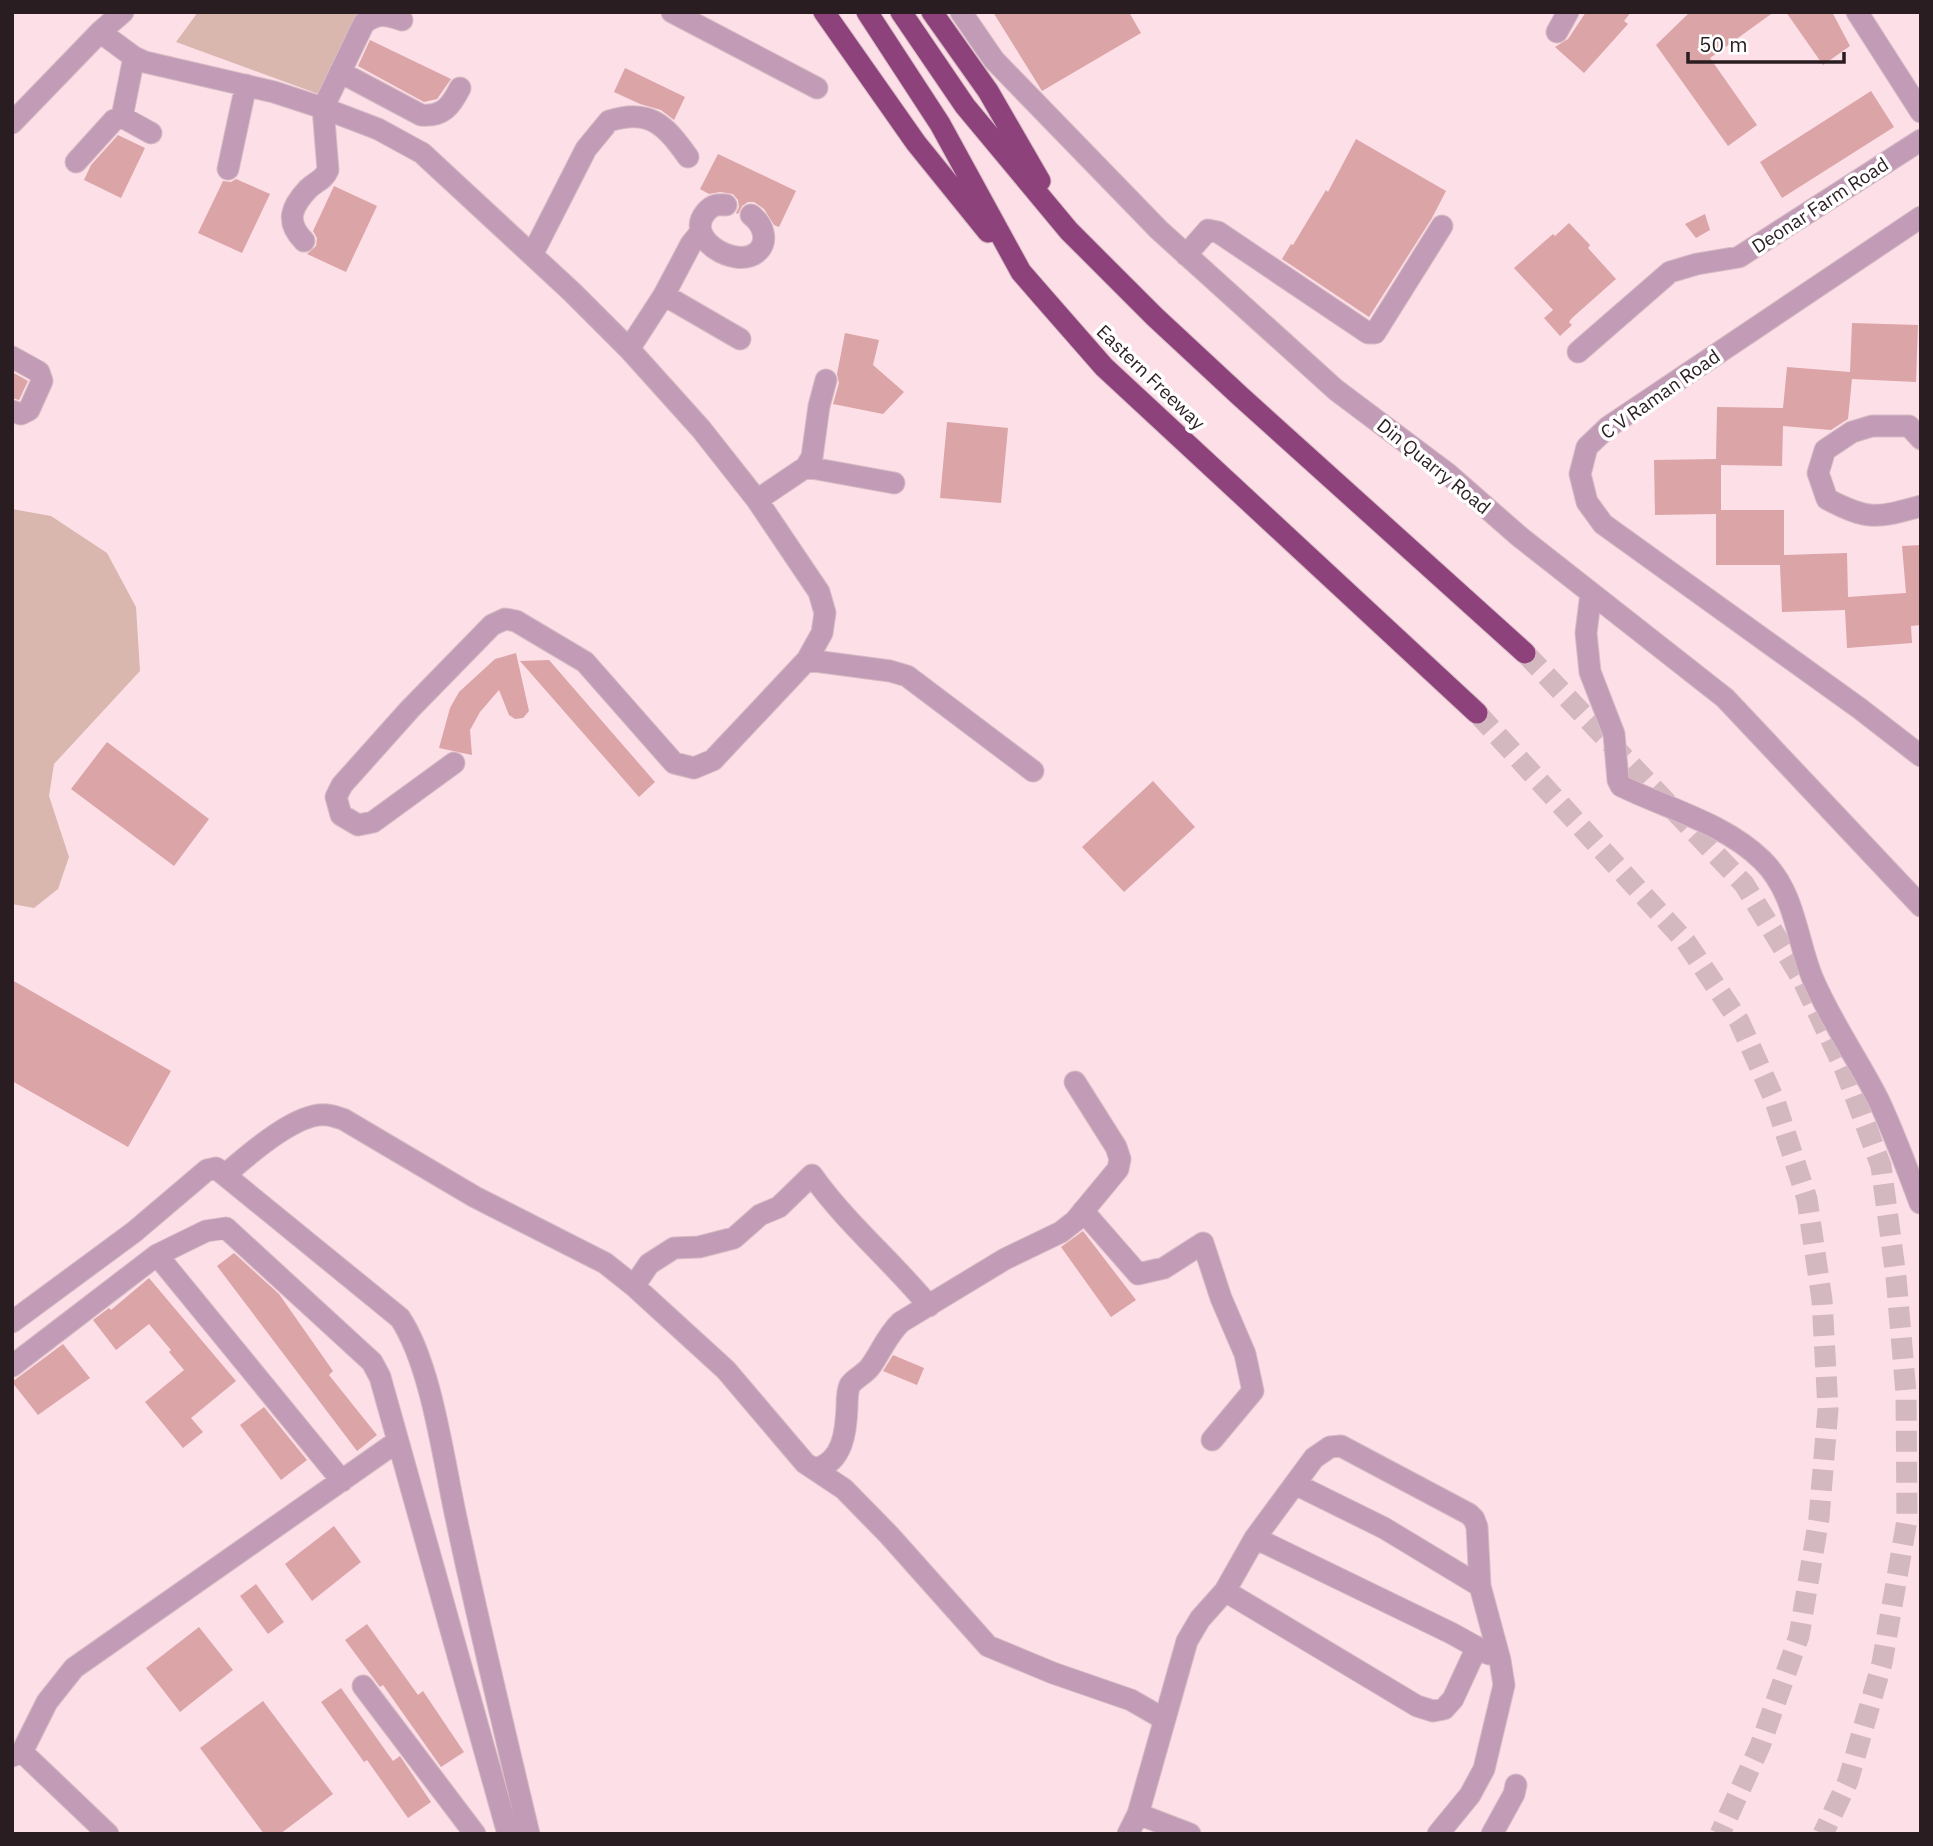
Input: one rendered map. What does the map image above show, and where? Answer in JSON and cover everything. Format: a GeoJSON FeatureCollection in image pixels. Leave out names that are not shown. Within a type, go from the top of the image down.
{"type":"FeatureCollection","features":[{"type":"Feature","properties":{"kind":"highway"},"geometry":{"type":"LineString","coordinates":[[824,12],[916,143],[1021,272]]}},
{"type":"Feature","properties":{"kind":"highway","name":"Eastern Freeway"},"geometry":{"type":"LineString","coordinates":[[867,12],[940,124],[1021,272],[1104,367],[1477,713]]}},
{"type":"Feature","properties":{"kind":"highway"},"geometry":{"type":"LineString","coordinates":[[901,12],[965,106],[1069,231],[1193,353],[1525,653]]}},
{"type":"Feature","properties":{"kind":"highway"},"geometry":{"type":"LineString","coordinates":[[932,12],[988,91],[1069,231]]}},
{"type":"Feature","properties":{"kind":"street"},"geometry":{"type":"LineString","coordinates":[[672,12],[817,88]]}},
{"type":"Feature","properties":{"kind":"street","name":"Din Quarry Road"},"geometry":{"type":"LineString","coordinates":[[961,12],[994,60],[1159,230],[1336,390],[1448,474],[1520,537],[1725,698],[1921,906]]}},
{"type":"Feature","properties":{"kind":"street"},"geometry":{"type":"LineString","coordinates":[[1557,32],[1568,12]]}},
{"type":"Feature","properties":{"kind":"street"},"geometry":{"type":"LineString","coordinates":[[1857,12],[1921,112]]}},
{"type":"Feature","properties":{"kind":"street"},"geometry":{"type":"LineString","coordinates":[[304,241],[294,231],[292,216],[304,195],[326,176],[328,170],[323,108],[364,23],[383,13],[402,20]]}},
{"type":"Feature","properties":{"kind":"street"},"geometry":{"type":"LineString","coordinates":[[12,123],[107,20],[134,57],[170,69],[246,85],[323,108],[378,129],[422,153],[629,349],[701,429],[757,500],[819,592],[825,613],[822,633],[807,660],[713,760],[694,768],[674,763],[585,662],[516,621],[505,618],[492,625],[474,643],[342,785],[336,797],[341,815],[358,825],[373,822],[454,763]]}},
{"type":"Feature","properties":{"kind":"street"},"geometry":{"type":"LineString","coordinates":[[122,117],[134,57]]}},
{"type":"Feature","properties":{"kind":"street"},"geometry":{"type":"LineString","coordinates":[[340,72],[421,115],[431,116],[444,111],[451,106],[460,88]]}},
{"type":"Feature","properties":{"kind":"street"},"geometry":{"type":"LineString","coordinates":[[228,169],[246,85]]}},
{"type":"Feature","properties":{"kind":"street"},"geometry":{"type":"LineString","coordinates":[[532,255],[586,149],[609,121],[636,116],[655,120],[671,133],[688,157]]}},
{"type":"Feature","properties":{"kind":"street"},"geometry":{"type":"LineString","coordinates":[[76,162],[114,120],[122,117],[151,133]]}},
{"type":"Feature","properties":{"kind":"street","name":"Deonar Farm Road"},"geometry":{"type":"LineString","coordinates":[[1578,352],[1670,272],[1739,257],[1921,140]]}},
{"type":"Feature","properties":{"kind":"street"},"geometry":{"type":"LineString","coordinates":[[726,205],[710,208],[699,225],[700,233],[707,242],[732,255],[744,257],[755,254],[760,249],[764,239],[763,229],[751,215]]}},
{"type":"Feature","properties":{"kind":"street","name":"C V Raman Road"},"geometry":{"type":"LineString","coordinates":[[1921,217],[1608,427],[1587,447],[1580,474],[1587,502],[1603,524],[1859,708],[1921,756]]}},
{"type":"Feature","properties":{"kind":"street"},"geometry":{"type":"LineString","coordinates":[[1186,255],[1208,230],[1218,232],[1368,333],[1375,333],[1441,226]]}},
{"type":"Feature","properties":{"kind":"street"},"geometry":{"type":"LineString","coordinates":[[629,349],[700,233]]}},
{"type":"Feature","properties":{"kind":"street"},"geometry":{"type":"LineString","coordinates":[[664,295],[740,339]]}},
{"type":"Feature","properties":{"kind":"street"},"geometry":{"type":"LineString","coordinates":[[12,357],[39,372],[42,381],[29,410],[22,414],[12,411]]}},
{"type":"Feature","properties":{"kind":"street"},"geometry":{"type":"LineString","coordinates":[[757,500],[806,467],[812,457],[819,406],[826,380]]}},
{"type":"Feature","properties":{"kind":"street"},"geometry":{"type":"LineString","coordinates":[[1921,439],[1909,426],[1872,426],[1852,432],[1825,450],[1818,473],[1827,499],[1856,514],[1884,516],[1921,506]]}},
{"type":"Feature","properties":{"kind":"street"},"geometry":{"type":"LineString","coordinates":[[806,467],[894,483]]}},
{"type":"Feature","properties":{"kind":"street"},"geometry":{"type":"LineString","coordinates":[[1591,593],[1586,633],[1590,672],[1614,734],[1618,780],[1621,786],[1733,838],[1765,862],[1792,906],[1811,975],[1829,1014],[1877,1099],[1920,1203]]}},
{"type":"Feature","properties":{"kind":"street"},"geometry":{"type":"LineString","coordinates":[[807,660],[890,671],[907,676],[1033,771]]}},
{"type":"Feature","properties":{"kind":"street"},"geometry":{"type":"LineString","coordinates":[[816,1469],[825,1467],[838,1454],[846,1430],[847,1393],[851,1384],[869,1369],[892,1330],[1005,1259],[1061,1232],[1075,1221],[1118,1169],[1120,1159],[1116,1147],[1075,1082]]}},
{"type":"Feature","properties":{"kind":"street"},"geometry":{"type":"LineString","coordinates":[[226,1174],[259,1146],[297,1122],[324,1114],[343,1119],[475,1197],[605,1263],[726,1370],[805,1463],[844,1489],[988,1646],[1053,1673],[1131,1700],[1164,1719]]}},
{"type":"Feature","properties":{"kind":"street"},"geometry":{"type":"LineString","coordinates":[[12,1322],[134,1232],[207,1170],[216,1168],[400,1318],[410,1333],[419,1357],[433,1411],[475,1609],[529,1834]]}},
{"type":"Feature","properties":{"kind":"street"},"geometry":{"type":"LineString","coordinates":[[634,1286],[649,1264],[674,1248],[699,1247],[734,1238],[760,1215],[779,1207],[812,1175],[827,1196],[901,1272],[929,1306]]}},
{"type":"Feature","properties":{"kind":"street"},"geometry":{"type":"LineString","coordinates":[[1083,1211],[1138,1274],[1164,1268],[1203,1243],[1221,1298],[1245,1354],[1253,1391],[1212,1440]]}},
{"type":"Feature","properties":{"kind":"street"},"geometry":{"type":"LineString","coordinates":[[12,1366],[157,1255],[206,1231],[226,1228],[372,1362],[380,1377],[508,1834]]}},
{"type":"Feature","properties":{"kind":"street"},"geometry":{"type":"LineString","coordinates":[[157,1255],[342,1481]]}},
{"type":"Feature","properties":{"kind":"street"},"geometry":{"type":"LineString","coordinates":[[108,1834],[17,1754],[47,1702],[74,1668],[398,1441]]}},
{"type":"Feature","properties":{"kind":"street"},"geometry":{"type":"LineString","coordinates":[[1128,1834],[1138,1814],[1187,1641],[1200,1619],[1225,1591],[1255,1538],[1314,1458],[1329,1447],[1341,1446],[1469,1514],[1476,1527],[1480,1586],[1504,1685],[1483,1769],[1470,1795],[1438,1834]]}},
{"type":"Feature","properties":{"kind":"street"},"geometry":{"type":"LineString","coordinates":[[1295,1484],[1384,1528],[1480,1586]]}},
{"type":"Feature","properties":{"kind":"street"},"geometry":{"type":"LineString","coordinates":[[1255,1538],[1500,1660]]}},
{"type":"Feature","properties":{"kind":"street"},"geometry":{"type":"LineString","coordinates":[[1225,1591],[1417,1706],[1433,1711],[1444,1709],[1453,1699],[1478,1647]]}},
{"type":"Feature","properties":{"kind":"street"},"geometry":{"type":"LineString","coordinates":[[363,1686],[475,1834]]}},
{"type":"Feature","properties":{"kind":"street"},"geometry":{"type":"LineString","coordinates":[[1492,1834],[1514,1794],[1516,1785]]}},
{"type":"Feature","properties":{"kind":"street"},"geometry":{"type":"LineString","coordinates":[[1138,1814],[1189,1834]]}},
{"type":"Feature","properties":{"kind":"shaded area"},"geometry":{"type":"Polygon","coordinates":[[[198,12],[364,12],[321,95],[176,42],[198,12]]]}},
{"type":"Feature","properties":{"kind":"shaded area"},"geometry":{"type":"Polygon","coordinates":[[[12,509],[51,516],[107,553],[136,607],[140,671],[54,764],[49,796],[69,857],[58,889],[34,908],[12,904],[12,509]]]}},
{"type":"Feature","properties":{"kind":"building"},"geometry":{"type":"Polygon","coordinates":[[[993,12],[1129,12],[1141,33],[1042,91],[993,12]]]}},
{"type":"Feature","properties":{"kind":"building"},"geometry":{"type":"Polygon","coordinates":[[[1586,12],[1631,12],[1624,21],[1628,24],[1584,73],[1555,47],[1568,39],[1586,12]]]}},
{"type":"Feature","properties":{"kind":"building"},"geometry":{"type":"Polygon","coordinates":[[[1690,12],[1774,12],[1710,58],[1757,125],[1728,146],[1656,45],[1690,12]]]}},
{"type":"Feature","properties":{"kind":"building"},"geometry":{"type":"Polygon","coordinates":[[[1786,12],[1832,12],[1850,46],[1823,65],[1786,12]]]}},
{"type":"Feature","properties":{"kind":"building"},"geometry":{"type":"Polygon","coordinates":[[[370,40],[451,79],[437,99],[424,102],[358,66],[370,40]]]}},
{"type":"Feature","properties":{"kind":"building"},"geometry":{"type":"Polygon","coordinates":[[[625,68],[685,97],[674,120],[661,110],[614,92],[625,68]]]}},
{"type":"Feature","properties":{"kind":"building"},"geometry":{"type":"Polygon","coordinates":[[[1871,91],[1894,127],[1782,198],[1760,162],[1871,91]]]}},
{"type":"Feature","properties":{"kind":"building"},"geometry":{"type":"Polygon","coordinates":[[[118,135],[145,148],[121,198],[84,180],[91,165],[118,135]]]}},
{"type":"Feature","properties":{"kind":"building"},"geometry":{"type":"Polygon","coordinates":[[[1356,139],[1446,191],[1432,218],[1369,317],[1282,259],[1326,190],[1328,192],[1356,139]]]}},
{"type":"Feature","properties":{"kind":"building"},"geometry":{"type":"Polygon","coordinates":[[[718,154],[796,191],[779,227],[774,225],[764,209],[754,202],[742,206],[738,214],[738,200],[733,194],[709,194],[700,189],[718,154]]]}},
{"type":"Feature","properties":{"kind":"building"},"geometry":{"type":"Polygon","coordinates":[[[236,179],[270,194],[242,253],[198,233],[223,181],[231,182],[236,179]]]}},
{"type":"Feature","properties":{"kind":"building"},"geometry":{"type":"Polygon","coordinates":[[[334,186],[377,206],[346,272],[307,254],[316,246],[317,238],[313,231],[334,186]]]}},
{"type":"Feature","properties":{"kind":"building"},"geometry":{"type":"Polygon","coordinates":[[[1705,214],[1710,230],[1696,238],[1685,224],[1705,214]]]}},
{"type":"Feature","properties":{"kind":"building"},"geometry":{"type":"Polygon","coordinates":[[[1569,223],[1616,279],[1572,318],[1569,322],[1572,325],[1560,336],[1544,318],[1553,310],[1514,268],[1569,223]]]}},
{"type":"Feature","properties":{"kind":"building"},"geometry":{"type":"Polygon","coordinates":[[[1852,323],[1918,325],[1916,382],[1852,379],[1848,419],[1831,430],[1783,426],[1782,466],[1721,465],[1721,510],[1784,510],[1784,555],[1847,553],[1848,597],[1906,593],[1902,546],[1921,545],[1921,625],[1911,626],[1912,643],[1847,648],[1845,610],[1782,612],[1780,565],[1716,565],[1716,514],[1655,515],[1654,460],[1716,459],[1717,407],[1783,408],[1787,367],[1850,372],[1852,323]]]}},
{"type":"Feature","properties":{"kind":"building"},"geometry":{"type":"Polygon","coordinates":[[[845,333],[879,340],[873,365],[904,392],[883,414],[833,404],[839,383],[837,374],[845,333]]]}},
{"type":"Feature","properties":{"kind":"building"},"geometry":{"type":"Polygon","coordinates":[[[12,372],[28,381],[19,400],[12,398],[12,372]]]}},
{"type":"Feature","properties":{"kind":"building"},"geometry":{"type":"Polygon","coordinates":[[[947,422],[1008,428],[1001,503],[940,498],[947,422]]]}},
{"type":"Feature","properties":{"kind":"building"},"geometry":{"type":"Polygon","coordinates":[[[516,653],[529,711],[523,718],[515,719],[509,715],[499,690],[480,712],[470,730],[472,755],[439,748],[450,708],[459,692],[495,659],[516,653]]]}},
{"type":"Feature","properties":{"kind":"building"},"geometry":{"type":"Polygon","coordinates":[[[549,660],[655,782],[639,797],[520,661],[549,660]]]}},
{"type":"Feature","properties":{"kind":"building"},"geometry":{"type":"Polygon","coordinates":[[[107,742],[209,819],[174,866],[71,789],[107,742]]]}},
{"type":"Feature","properties":{"kind":"building"},"geometry":{"type":"Polygon","coordinates":[[[1153,781],[1195,827],[1124,892],[1082,847],[1153,781]]]}},
{"type":"Feature","properties":{"kind":"building"},"geometry":{"type":"Polygon","coordinates":[[[12,980],[171,1071],[128,1147],[12,1081],[12,980]]]}},
{"type":"Feature","properties":{"kind":"building"},"geometry":{"type":"Polygon","coordinates":[[[1083,1231],[1136,1300],[1111,1317],[1061,1247],[1083,1231]]]}},
{"type":"Feature","properties":{"kind":"building"},"geometry":{"type":"Polygon","coordinates":[[[234,1253],[279,1294],[333,1371],[329,1375],[377,1435],[357,1451],[217,1266],[234,1253]]]}},
{"type":"Feature","properties":{"kind":"building"},"geometry":{"type":"Polygon","coordinates":[[[149,1278],[236,1381],[191,1418],[203,1432],[183,1448],[145,1402],[184,1370],[169,1352],[171,1350],[149,1324],[116,1350],[93,1320],[109,1308],[111,1310],[149,1278]]]}},
{"type":"Feature","properties":{"kind":"building"},"geometry":{"type":"Polygon","coordinates":[[[63,1344],[90,1378],[38,1415],[12,1382],[63,1344]]]}},
{"type":"Feature","properties":{"kind":"building"},"geometry":{"type":"Polygon","coordinates":[[[893,1355],[924,1368],[917,1385],[883,1371],[893,1355]]]}},
{"type":"Feature","properties":{"kind":"building"},"geometry":{"type":"Polygon","coordinates":[[[264,1407],[307,1460],[281,1480],[240,1425],[264,1407]]]}},
{"type":"Feature","properties":{"kind":"building"},"geometry":{"type":"Polygon","coordinates":[[[334,1526],[361,1562],[312,1601],[285,1564],[334,1526]]]}},
{"type":"Feature","properties":{"kind":"building"},"geometry":{"type":"Polygon","coordinates":[[[256,1584],[284,1622],[268,1634],[240,1596],[256,1584]]]}},
{"type":"Feature","properties":{"kind":"building"},"geometry":{"type":"Polygon","coordinates":[[[367,1624],[418,1695],[423,1691],[464,1752],[441,1767],[383,1685],[380,1687],[345,1640],[367,1624]]]}},
{"type":"Feature","properties":{"kind":"building"},"geometry":{"type":"Polygon","coordinates":[[[199,1627],[233,1670],[180,1712],[146,1668],[199,1627]]]}},
{"type":"Feature","properties":{"kind":"building"},"geometry":{"type":"Polygon","coordinates":[[[341,1688],[393,1761],[400,1756],[431,1802],[408,1818],[321,1702],[341,1688]]]}},
{"type":"Feature","properties":{"kind":"building"},"geometry":{"type":"Polygon","coordinates":[[[263,1701],[333,1794],[280,1834],[264,1834],[200,1748],[263,1701]]]}},
{"type":"Feature","properties":{"kind":"tunnel"},"geometry":{"type":"LineString","coordinates":[[1525,653],[1744,884],[1802,979],[1845,1070],[1881,1166],[1896,1277],[1906,1393],[1907,1520],[1882,1663],[1848,1781],[1823,1834]]}},
{"type":"Feature","properties":{"kind":"tunnel"},"geometry":{"type":"LineString","coordinates":[[1477,713],[1686,942],[1739,1021],[1775,1101],[1807,1199],[1822,1300],[1828,1409],[1819,1518],[1799,1636],[1760,1746],[1720,1834]]}}]}
